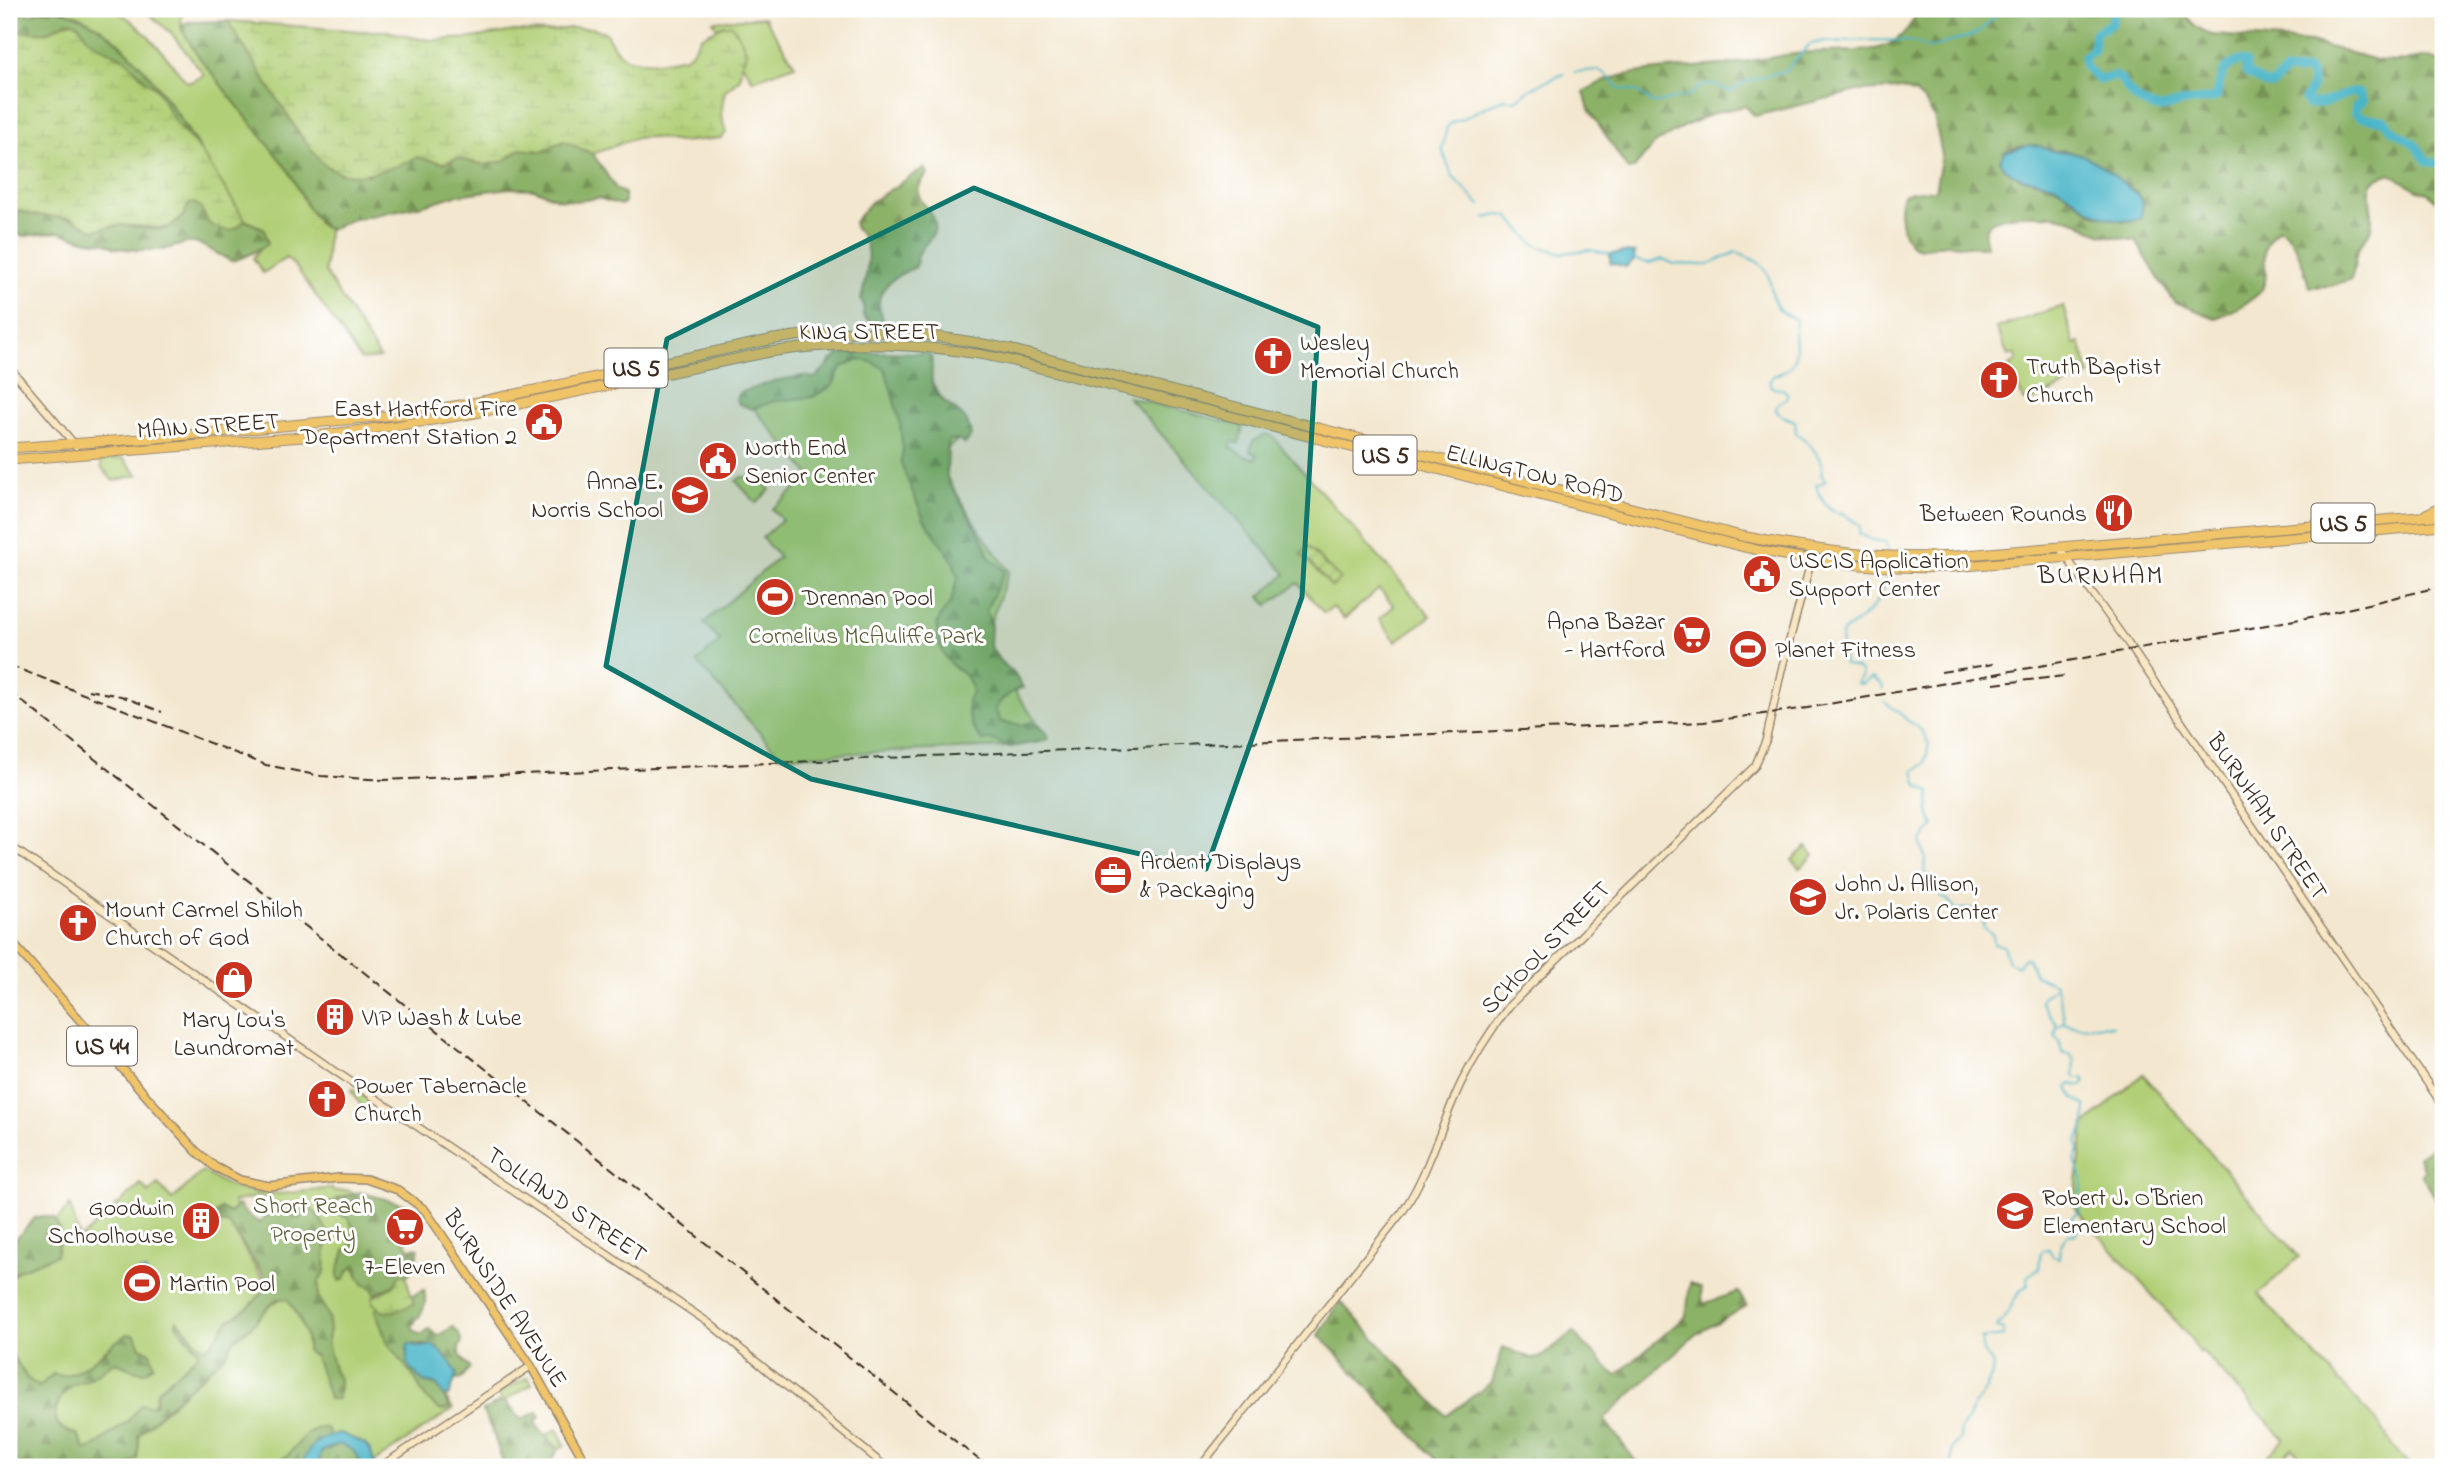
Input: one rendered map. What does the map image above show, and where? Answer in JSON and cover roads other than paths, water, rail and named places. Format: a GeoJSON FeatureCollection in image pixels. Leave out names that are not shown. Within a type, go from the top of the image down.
{"type":"FeatureCollection","features":[{"type":"Feature","properties":{"kind":"highway","name":"KING STREET"},"geometry":{"type":"LineString","coordinates":[[754,343],[800,335],[849,332],[961,340]]}},
{"type":"Feature","properties":{"kind":"highway","name":"ELLINGTON ROAD"},"geometry":{"type":"LineString","coordinates":[[961,340],[1019,351],[1741,536],[1814,550],[1872,556],[1927,557],[2059,547]]}},
{"type":"Feature","properties":{"kind":"highway","name":"MAIN STREET"},"geometry":{"type":"LineString","coordinates":[[9,460],[355,432],[451,417],[754,343]]}},
{"type":"Feature","properties":{"kind":"highway","name":"KING STREET"},"geometry":{"type":"LineString","coordinates":[[780,350],[882,345],[959,352]]}},
{"type":"Feature","properties":{"kind":"highway","name":"MAIN STREET"},"geometry":{"type":"LineString","coordinates":[[9,448],[75,445],[367,419],[531,396],[780,350]]}},
{"type":"Feature","properties":{"kind":"highway","name":"ELLINGTON ROAD"},"geometry":{"type":"LineString","coordinates":[[959,352],[1014,361],[1761,551],[1811,561],[1920,568],[2067,557]]}},
{"type":"Feature","properties":{"kind":"highway"},"geometry":{"type":"LineString","coordinates":[[1320,439],[1323,429]]}},
{"type":"Feature","properties":{"kind":"highway"},"geometry":{"type":"LineString","coordinates":[[2415,517],[2443,506]]}},
{"type":"Feature","properties":{"kind":"highway"},"geometry":{"type":"LineString","coordinates":[[1655,524],[1658,513]]}},
{"type":"Feature","properties":{"kind":"highway","name":"US 5"},"geometry":{"type":"LineString","coordinates":[[2067,557],[2358,527],[2443,515]]}},
{"type":"Feature","properties":{"kind":"highway","name":"US 5"},"geometry":{"type":"LineString","coordinates":[[2059,547],[2358,527],[2443,526]]}},
{"type":"Feature","properties":{"kind":"main road"},"geometry":{"type":"LineString","coordinates":[[9,368],[82,454]]}},
{"type":"Feature","properties":{"kind":"main road","name":"BURNHAM STREET"},"geometry":{"type":"LineString","coordinates":[[2059,547],[2443,1107]]}},
{"type":"Feature","properties":{"kind":"main road","name":"SCHOOL STREET"},"geometry":{"type":"LineString","coordinates":[[1200,1467],[1403,1211],[1419,1182],[1460,1085],[1482,1042],[1510,1005],[1753,769],[1766,740],[1781,672],[1814,550]]}},
{"type":"Feature","properties":{"kind":"main road","name":"TOLLAND STREET"},"geometry":{"type":"LineString","coordinates":[[9,845],[332,1069],[709,1323],[886,1467]]}},
{"type":"Feature","properties":{"kind":"main road","name":"BURNSIDE AVENUE"},"geometry":{"type":"LineString","coordinates":[[9,939],[148,1098],[196,1151],[215,1167],[240,1180],[263,1185],[280,1186],[339,1178],[366,1179],[413,1199],[437,1225],[531,1366],[588,1467]]}},
{"type":"Feature","properties":{"kind":"main road"},"geometry":{"type":"LineString","coordinates":[[380,1467],[531,1366]]}},
{"type":"Feature","properties":{"kind":"water"},"geometry":{"type":"Polygon","coordinates":[[[2031,145],[2076,153],[2095,162],[2139,197],[2143,202],[2141,218],[2125,221],[2104,216],[2053,185],[2016,176],[2000,161],[2004,152],[2031,145]]]}},
{"type":"Feature","properties":{"kind":"water"},"geometry":{"type":"Polygon","coordinates":[[[1635,253],[1634,261],[1626,267],[1610,263],[1610,254],[1635,253]]]}},
{"type":"Feature","properties":{"kind":"water"},"geometry":{"type":"Polygon","coordinates":[[[770,583],[788,603],[780,611],[762,591],[770,583]]]}},
{"type":"Feature","properties":{"kind":"water","name":"Martin Pool"},"geometry":{"type":"Polygon","coordinates":[[[146,1271],[148,1294],[138,1295],[136,1272],[146,1271]]]}},
{"type":"Feature","properties":{"kind":"water"},"geometry":{"type":"Polygon","coordinates":[[[409,1344],[422,1347],[434,1345],[451,1363],[457,1374],[449,1396],[444,1396],[436,1384],[423,1382],[411,1369],[407,1361],[409,1344]]]}},
{"type":"Feature","properties":{"kind":"water"},"geometry":{"type":"Polygon","coordinates":[[[341,1433],[365,1444],[371,1451],[375,1467],[364,1467],[353,1450],[339,1444],[321,1452],[318,1467],[298,1467],[317,1441],[341,1433]]]}},
{"type":"Feature","properties":{"kind":"waterway"},"geometry":{"type":"LineString","coordinates":[[1574,72],[1597,70],[1618,88],[1639,92],[1652,103],[1657,103],[1690,95],[1698,88],[1712,83],[1732,91],[1745,82],[1786,70],[1810,44],[1826,41],[1912,41],[1930,48],[1980,31],[2003,9]]}},
{"type":"Feature","properties":{"kind":"waterway"},"geometry":{"type":"LineString","coordinates":[[2114,9],[2112,23],[2095,33],[2093,50],[2084,57],[2086,68],[2099,80],[2115,76],[2121,79],[2131,94],[2146,105],[2161,108],[2217,96],[2225,70],[2240,61],[2246,63],[2246,73],[2268,85],[2272,85],[2286,71],[2308,70],[2312,82],[2305,100],[2308,105],[2327,102],[2351,92],[2360,94],[2363,101],[2356,106],[2355,112],[2360,117],[2384,120],[2394,131],[2414,143],[2427,161],[2443,165]]}},
{"type":"Feature","properties":{"kind":"waterway"},"geometry":{"type":"LineString","coordinates":[[1481,206],[1452,176],[1442,149],[1447,127],[1452,122],[1491,104],[1506,99],[1516,100],[1535,86],[1564,74]]}},
{"type":"Feature","properties":{"kind":"waterway"},"geometry":{"type":"LineString","coordinates":[[1485,218],[1508,216],[1540,247],[1562,253],[1589,250],[1611,254]]}},
{"type":"Feature","properties":{"kind":"waterway"},"geometry":{"type":"LineString","coordinates":[[1633,259],[1649,263],[1663,259],[1674,264],[1708,265],[1736,252],[1765,269],[1777,307],[1796,320],[1794,361],[1769,382],[1773,388],[1783,389],[1788,394],[1777,404],[1776,411],[1795,421],[1796,433],[1811,446],[1818,457],[1821,475],[1826,481],[1816,485],[1825,503],[1854,520],[1860,526],[1859,534],[1885,542],[1888,550]]}},
{"type":"Feature","properties":{"kind":"waterway"},"geometry":{"type":"LineString","coordinates":[[1883,689],[1882,685],[1872,678],[1862,684],[1856,683],[1862,676],[1861,672],[1858,668],[1844,664],[1841,636],[1872,609],[1881,595],[1887,575]]}},
{"type":"Feature","properties":{"kind":"waterway"},"geometry":{"type":"LineString","coordinates":[[1885,702],[1922,731],[1929,744],[1925,763],[1914,771],[1918,786],[1930,792],[1928,812],[1934,825],[1921,842],[1925,858],[1924,871],[1935,882],[1942,898],[1947,899],[1956,910],[1971,908],[1984,920],[1983,927],[1993,935],[1994,944],[2003,946],[2008,962],[2017,967],[2023,959],[2028,958],[2035,975],[2055,984],[2056,987],[2042,997],[2041,1002],[2057,1025],[2055,1036],[2060,1042],[2062,1053],[2071,1055],[2075,1060],[2074,1076],[2084,1078],[2085,1082],[2082,1086],[2071,1084],[2068,1088],[2073,1098],[2086,1106],[2085,1126],[2077,1141],[2079,1149],[2075,1161],[2082,1178],[2082,1190],[2078,1200],[2080,1212],[2071,1218],[2079,1226],[2075,1235],[2069,1234],[2062,1242],[2059,1258],[2053,1256],[2049,1249],[2041,1253],[2039,1268],[2028,1276],[2028,1285],[2019,1293],[1998,1325],[1997,1328],[2004,1330],[2004,1336],[1981,1339],[1984,1352],[1993,1364],[1992,1374],[1985,1391],[1961,1429],[1960,1439],[1952,1448],[1952,1467]]}},
{"type":"Feature","properties":{"kind":"waterway"},"geometry":{"type":"LineString","coordinates":[[2056,988],[2064,1020],[2058,1027]]}},
{"type":"Feature","properties":{"kind":"waterway"},"geometry":{"type":"LineString","coordinates":[[2064,1023],[2076,1026],[2113,1026]]}},
{"type":"Feature","properties":{"kind":"railway"},"geometry":{"type":"LineString","coordinates":[[9,665],[266,765],[321,776],[384,780],[1704,722],[1807,708],[2322,615],[2443,586]]}},
{"type":"Feature","properties":{"kind":"railway"},"geometry":{"type":"LineString","coordinates":[[1941,672],[1993,664]]}},
{"type":"Feature","properties":{"kind":"railway"},"geometry":{"type":"LineString","coordinates":[[1994,684],[2064,676]]}},
{"type":"Feature","properties":{"kind":"railway"},"geometry":{"type":"LineString","coordinates":[[88,690],[121,696],[162,712]]}},
{"type":"Feature","properties":{"kind":"railway"},"geometry":{"type":"LineString","coordinates":[[9,691],[988,1467]]}},
{"type":"Feature","properties":{"kind":"place","name":"Wesley Memorial Church"},"geometry":{"type":"Point","coordinates":[1273,356]}},
{"type":"Feature","properties":{"kind":"place","name":"Truth Baptist Church"},"geometry":{"type":"Point","coordinates":[1999,380]}},
{"type":"Feature","properties":{"kind":"place","name":"East Hartford Fire Department Station 2"},"geometry":{"type":"Point","coordinates":[544,422]}},
{"type":"Feature","properties":{"kind":"place","name":"North End Senior Center"},"geometry":{"type":"Point","coordinates":[718,461]}},
{"type":"Feature","properties":{"kind":"place","name":"Anna E. Norris School"},"geometry":{"type":"Point","coordinates":[690,495]}},
{"type":"Feature","properties":{"kind":"place","name":"Between Rounds"},"geometry":{"type":"Point","coordinates":[2114,513]}},
{"type":"Feature","properties":{"kind":"place","name":"USCIS Application Support Center"},"geometry":{"type":"Point","coordinates":[1762,574]}},
{"type":"Feature","properties":{"kind":"place","name":"Drennan Pool"},"geometry":{"type":"Point","coordinates":[775,597]}},
{"type":"Feature","properties":{"kind":"place","name":"Apna Bazar - Hartford"},"geometry":{"type":"Point","coordinates":[1692,635]}},
{"type":"Feature","properties":{"kind":"place","name":"Planet Fitness"},"geometry":{"type":"Point","coordinates":[1748,649]}},
{"type":"Feature","properties":{"kind":"place","name":"Ardent Displays & Packaging"},"geometry":{"type":"Point","coordinates":[1113,875]}},
{"type":"Feature","properties":{"kind":"place","name":"John J. Allison, Jr. Polaris Center"},"geometry":{"type":"Point","coordinates":[1808,897]}},
{"type":"Feature","properties":{"kind":"place","name":"Mount Carmel Shiloh Church of God"},"geometry":{"type":"Point","coordinates":[78,923]}},
{"type":"Feature","properties":{"kind":"place","name":"Mary Lou's Laundromat"},"geometry":{"type":"Point","coordinates":[234,980]}},
{"type":"Feature","properties":{"kind":"place","name":"VIP Wash & Lube"},"geometry":{"type":"Point","coordinates":[335,1017]}},
{"type":"Feature","properties":{"kind":"place","name":"Power Tabernacle Church"},"geometry":{"type":"Point","coordinates":[327,1099]}},
{"type":"Feature","properties":{"kind":"place","name":"Robert J. O'Brien Elementary School"},"geometry":{"type":"Point","coordinates":[2015,1211]}},
{"type":"Feature","properties":{"kind":"place","name":"Goodwin Schoolhouse"},"geometry":{"type":"Point","coordinates":[201,1221]}},
{"type":"Feature","properties":{"kind":"place","name":"7-Eleven"},"geometry":{"type":"Point","coordinates":[405,1227]}},
{"type":"Feature","properties":{"kind":"place","name":"Martin Pool"},"geometry":{"type":"Point","coordinates":[142,1283]}},
{"type":"Feature","properties":{"kind":"district","name":"BURNHAM"},"geometry":{"type":"Point","coordinates":[2101,574]}},
{"type":"Feature","properties":{"kind":"park label","name":"Cornelius McAuliffe Park"},"geometry":{"type":"Point","coordinates":[866,635]}},
{"type":"Feature","properties":{"kind":"park label","name":"Short Reach Property"},"geometry":{"type":"Point","coordinates":[313,1219]}}]}
